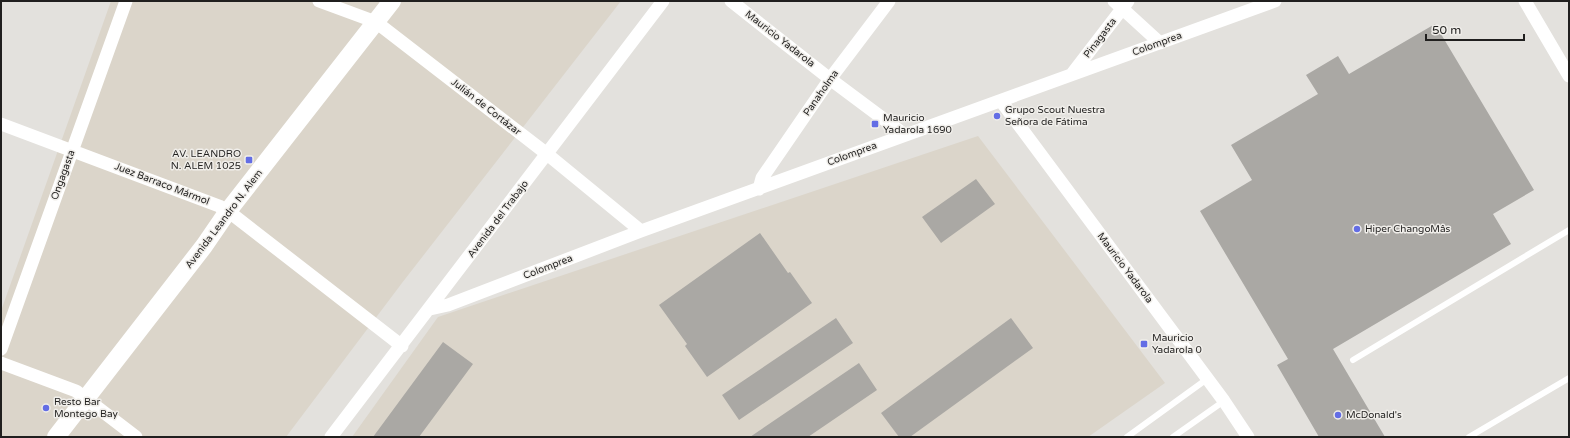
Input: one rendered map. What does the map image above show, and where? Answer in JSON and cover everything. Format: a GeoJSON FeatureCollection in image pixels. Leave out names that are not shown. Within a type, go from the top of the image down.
{"type":"FeatureCollection","features":[{"type":"Feature","properties":{"kind":"main road","name":"Avenida Leandro N. Alem"},"geometry":{"type":"LineString","coordinates":[[56,437],[204,246],[228,211],[392,1]]}},
{"type":"Feature","properties":{"kind":"street","name":"Ongagasta"},"geometry":{"type":"LineString","coordinates":[[1,349],[126,1]]}},
{"type":"Feature","properties":{"kind":"street","name":"Julián de Cortázar"},"geometry":{"type":"LineString","coordinates":[[319,1],[376,22],[547,154],[642,232]]}},
{"type":"Feature","properties":{"kind":"street","name":"Avenida del Trabajo"},"geometry":{"type":"LineString","coordinates":[[331,437],[402,346],[663,1]]}},
{"type":"Feature","properties":{"kind":"street","name":"Mauricio Yadarola"},"geometry":{"type":"LineString","coordinates":[[731,1],[830,79],[905,135]]}},
{"type":"Feature","properties":{"kind":"street","name":"Panaholma"},"geometry":{"type":"LineString","coordinates":[[759,189],[762,178],[830,79],[889,1]]}},
{"type":"Feature","properties":{"kind":"street","name":"Colomprea"},"geometry":{"type":"LineString","coordinates":[[430,308],[448,305],[905,135],[1275,1]]}},
{"type":"Feature","properties":{"kind":"street"},"geometry":{"type":"LineString","coordinates":[[1525,1],[1569,76]]}},
{"type":"Feature","properties":{"kind":"street"},"geometry":{"type":"LineString","coordinates":[[1122,3],[1160,43]]}},
{"type":"Feature","properties":{"kind":"street","name":"Pinagasta"},"geometry":{"type":"LineString","coordinates":[[1072,74],[1122,3]]}},
{"type":"Feature","properties":{"kind":"street","name":"Mauricio Yadarola"},"geometry":{"type":"LineString","coordinates":[[1001,101],[1224,401],[1248,437]]}},
{"type":"Feature","properties":{"kind":"street","name":"Juez Barraco Mármol"},"geometry":{"type":"LineString","coordinates":[[1,124],[219,206],[228,211],[402,346]]}},
{"type":"Feature","properties":{"kind":"street"},"geometry":{"type":"LineString","coordinates":[[1,363],[76,391],[136,437]]}},
{"type":"Feature","properties":{"kind":"lane"},"geometry":{"type":"LineString","coordinates":[[1354,360],[1569,230]]}},
{"type":"Feature","properties":{"kind":"lane"},"geometry":{"type":"LineString","coordinates":[[1469,437],[1569,378]]}},
{"type":"Feature","properties":{"kind":"lane"},"geometry":{"type":"LineString","coordinates":[[1127,437],[1207,379]]}},
{"type":"Feature","properties":{"kind":"lane"},"geometry":{"type":"LineString","coordinates":[[1173,437],[1224,401]]}},
{"type":"Feature","properties":{"kind":"shaded area"},"geometry":{"type":"Polygon","coordinates":[[[111,1],[621,1],[402,283],[286,437],[1,437],[1,311],[111,1]]]}},
{"type":"Feature","properties":{"kind":"shaded area"},"geometry":{"type":"Polygon","coordinates":[[[978,136],[1165,383],[1088,437],[352,437],[438,317],[978,136]]]}},
{"type":"Feature","properties":{"kind":"building","name":"Hiper ChangoMâs"},"geometry":{"type":"Polygon","coordinates":[[[1435,24],[1534,190],[1493,214],[1511,244],[1333,349],[1385,437],[1319,437],[1277,365],[1288,359],[1200,211],[1252,180],[1231,145],[1318,94],[1306,75],[1338,56],[1349,74],[1435,24]]]}},
{"type":"Feature","properties":{"kind":"building"},"geometry":{"type":"Polygon","coordinates":[[[976,179],[995,204],[941,243],[922,217],[976,179]]]}},
{"type":"Feature","properties":{"kind":"building"},"geometry":{"type":"Polygon","coordinates":[[[760,233],[788,273],[790,272],[812,303],[707,377],[685,346],[687,344],[659,305],[760,233]]]}},
{"type":"Feature","properties":{"kind":"building"},"geometry":{"type":"Polygon","coordinates":[[[836,318],[853,343],[739,420],[722,395],[836,318]]]}},
{"type":"Feature","properties":{"kind":"building"},"geometry":{"type":"Polygon","coordinates":[[[1011,318],[1033,348],[910,437],[899,437],[881,413],[1011,318]]]}},
{"type":"Feature","properties":{"kind":"building"},"geometry":{"type":"Polygon","coordinates":[[[443,342],[473,364],[419,437],[373,437],[443,342]]]}},
{"type":"Feature","properties":{"kind":"building"},"geometry":{"type":"Polygon","coordinates":[[[859,363],[877,390],[808,437],[750,437],[859,363]]]}},
{"type":"Feature","properties":{"kind":"place","name":"Grupo Scout Nuestra Señora de Fátima"},"geometry":{"type":"Point","coordinates":[997,116]}},
{"type":"Feature","properties":{"kind":"place","name":"Mauricio Yadarola 1690"},"geometry":{"type":"Point","coordinates":[875,124]}},
{"type":"Feature","properties":{"kind":"place","name":"AV. LEANDRO N. ALEM 1025"},"geometry":{"type":"Point","coordinates":[249,160]}},
{"type":"Feature","properties":{"kind":"place","name":"Hiper ChangoMâs"},"geometry":{"type":"Point","coordinates":[1357,229]}},
{"type":"Feature","properties":{"kind":"place","name":"Mauricio Yadarola 0"},"geometry":{"type":"Point","coordinates":[1144,344]}},
{"type":"Feature","properties":{"kind":"place","name":"Resto Bar Montego Bay"},"geometry":{"type":"Point","coordinates":[46,408]}},
{"type":"Feature","properties":{"kind":"place","name":"McDonald's"},"geometry":{"type":"Point","coordinates":[1338,415]}}]}
